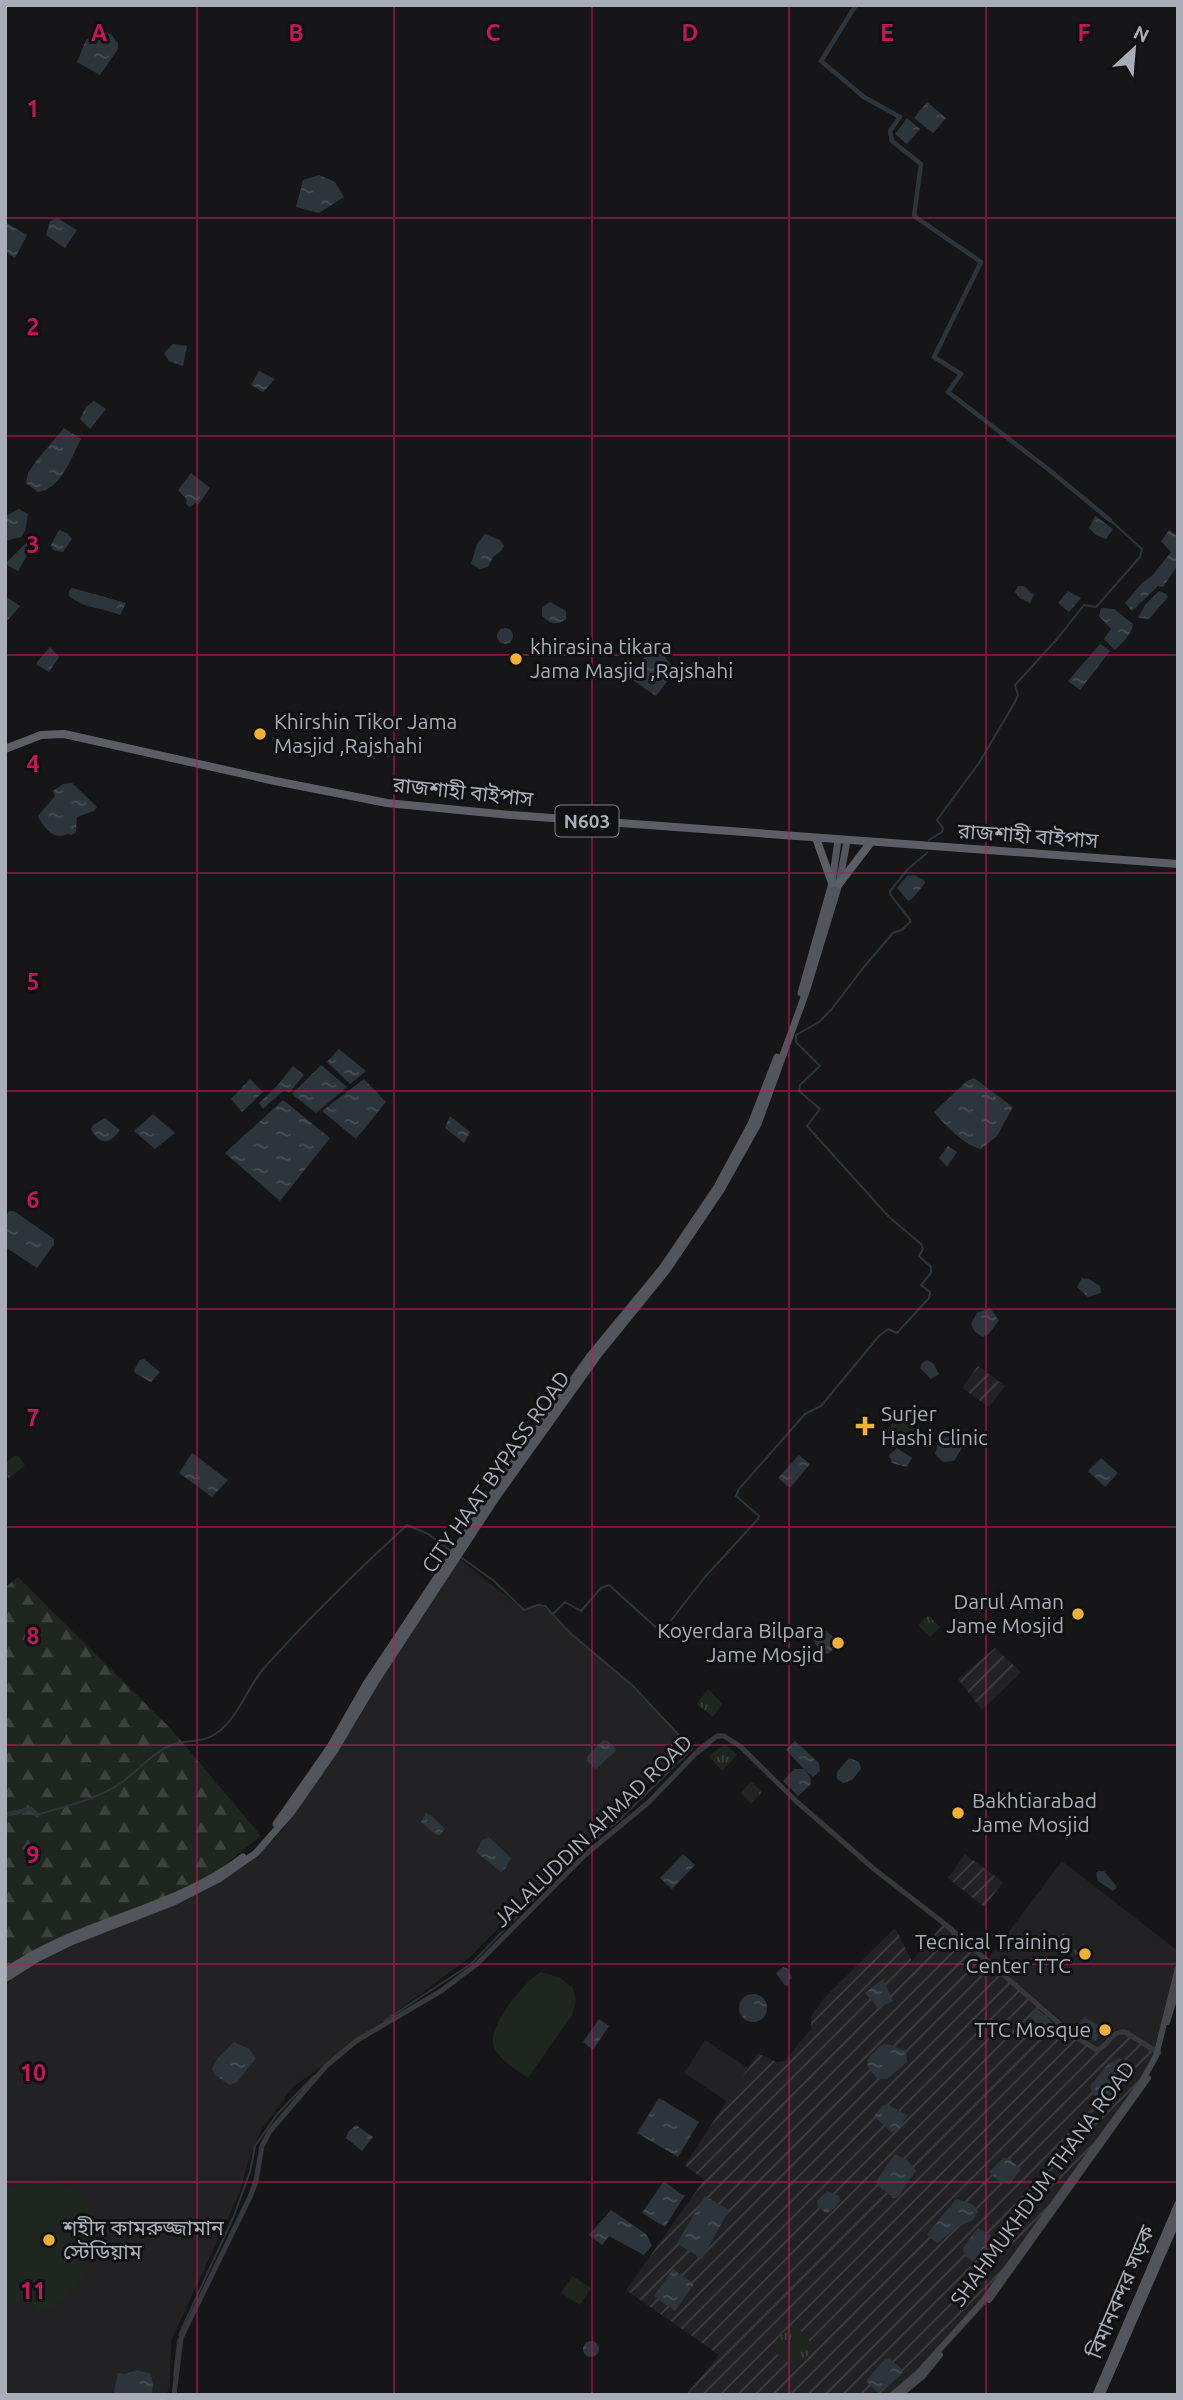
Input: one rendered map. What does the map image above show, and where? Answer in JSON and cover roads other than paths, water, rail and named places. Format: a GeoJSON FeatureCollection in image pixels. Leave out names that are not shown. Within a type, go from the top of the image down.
{"type":"FeatureCollection","features":[{"type":"Feature","properties":{"kind":"highway","name":"রাজশাহী বাইপাস"},"geometry":{"type":"LineString","coordinates":[[5,748],[41,735],[64,734],[275,782],[387,803],[511,815],[1178,864]]}},
{"type":"Feature","properties":{"kind":"highway"},"geometry":{"type":"LineString","coordinates":[[816,838],[835,883],[871,842]]}},
{"type":"Feature","properties":{"kind":"main road","name":"CITY HAAT BYPASS ROAD"},"geometry":{"type":"LineString","coordinates":[[5,1979],[38,1958],[71,1942],[174,1902],[219,1879],[256,1853],[291,1813],[335,1750],[376,1681],[492,1505],[599,1354],[667,1270],[721,1190],[758,1125],[806,992],[835,883],[842,840]]}},
{"type":"Feature","properties":{"kind":"main road","name":"CITY HAAT BYPASS ROAD"},"geometry":{"type":"LineString","coordinates":[[5,1972],[69,1936],[190,1889],[252,1850],[281,1818],[330,1747],[366,1685],[507,1472],[589,1357],[663,1267],[717,1187],[751,1124],[787,1032],[835,883]]}},
{"type":"Feature","properties":{"kind":"main road","name":"SHAHMUKHDUM THANA ROAD"},"geometry":{"type":"LineString","coordinates":[[892,2395],[918,2373],[984,2301],[1141,2082],[1158,2053],[1178,1968]]}},
{"type":"Feature","properties":{"kind":"main road","name":"SHAHMUKHDUM THANA ROAD"},"geometry":{"type":"LineString","coordinates":[[900,2395],[922,2377],[1004,2281],[1144,2085],[1158,2053],[1178,1987]]}},
{"type":"Feature","properties":{"kind":"main road","name":"বিমানবন্দর সড়ক"},"geometry":{"type":"LineString","coordinates":[[1098,2394],[1178,2204]]}},
{"type":"Feature","properties":{"kind":"main road","name":"বিমানবন্দর সড়ক"},"geometry":{"type":"LineString","coordinates":[[1098,2394],[1178,2218]]}},
{"type":"Feature","properties":{"kind":"street","name":"JALALUDDIN AHMAD ROAD"},"geometry":{"type":"LineString","coordinates":[[174,2395],[181,2338],[250,2197],[256,2181],[262,2146],[283,2114],[326,2066],[356,2041],[441,1992],[477,1965],[585,1855],[649,1802],[699,1750],[718,1736],[724,1736],[741,1748],[796,1801],[1074,2036],[1097,2050],[1102,2049],[1114,2034],[1125,2032],[1158,2053]]}},
{"type":"Feature","properties":{"kind":"water"},"geometry":{"type":"Polygon","coordinates":[[[99,32],[111,34],[118,44],[118,49],[100,75],[77,62],[86,40],[99,32]]]}},
{"type":"Feature","properties":{"kind":"water"},"geometry":{"type":"Polygon","coordinates":[[[927,102],[946,118],[933,133],[914,118],[927,102]]]}},
{"type":"Feature","properties":{"kind":"water"},"geometry":{"type":"Polygon","coordinates":[[[907,118],[920,129],[907,144],[895,134],[907,118]]]}},
{"type":"Feature","properties":{"kind":"water"},"geometry":{"type":"Polygon","coordinates":[[[319,175],[335,182],[344,197],[319,213],[296,207],[303,180],[319,175]]]}},
{"type":"Feature","properties":{"kind":"water"},"geometry":{"type":"Polygon","coordinates":[[[57,218],[77,230],[65,248],[46,235],[50,221],[57,218]]]}},
{"type":"Feature","properties":{"kind":"water"},"geometry":{"type":"Polygon","coordinates":[[[5,222],[27,235],[15,258],[5,252],[5,222]]]}},
{"type":"Feature","properties":{"kind":"water"},"geometry":{"type":"Polygon","coordinates":[[[173,344],[187,346],[183,366],[169,361],[164,353],[173,344]]]}},
{"type":"Feature","properties":{"kind":"water"},"geometry":{"type":"Polygon","coordinates":[[[259,371],[275,379],[263,392],[251,385],[259,371]]]}},
{"type":"Feature","properties":{"kind":"water"},"geometry":{"type":"Polygon","coordinates":[[[94,401],[106,409],[90,429],[80,419],[86,407],[94,401]]]}},
{"type":"Feature","properties":{"kind":"water"},"geometry":{"type":"Polygon","coordinates":[[[64,428],[81,439],[59,479],[46,490],[38,492],[26,483],[28,473],[64,428]]]}},
{"type":"Feature","properties":{"kind":"water"},"geometry":{"type":"Polygon","coordinates":[[[191,473],[210,488],[199,504],[195,503],[190,507],[178,490],[191,473]]]}},
{"type":"Feature","properties":{"kind":"water"},"geometry":{"type":"Polygon","coordinates":[[[19,509],[28,514],[25,531],[21,537],[5,541],[5,516],[19,509]]]}},
{"type":"Feature","properties":{"kind":"water"},"geometry":{"type":"Polygon","coordinates":[[[1095,516],[1113,529],[1106,539],[1089,528],[1095,516]]]}},
{"type":"Feature","properties":{"kind":"water"},"geometry":{"type":"Polygon","coordinates":[[[59,530],[72,539],[63,552],[53,550],[51,545],[59,530]]]}},
{"type":"Feature","properties":{"kind":"water"},"geometry":{"type":"Polygon","coordinates":[[[1169,530],[1178,537],[1178,565],[1163,587],[1158,586],[1132,611],[1125,603],[1171,552],[1161,541],[1169,530]]]}},
{"type":"Feature","properties":{"kind":"water"},"geometry":{"type":"Polygon","coordinates":[[[485,534],[500,540],[504,546],[488,567],[480,569],[471,564],[477,544],[485,534]]]}},
{"type":"Feature","properties":{"kind":"water"},"geometry":{"type":"Polygon","coordinates":[[[26,543],[33,545],[18,571],[5,564],[26,543]]]}},
{"type":"Feature","properties":{"kind":"water"},"geometry":{"type":"Polygon","coordinates":[[[1018,586],[1024,586],[1034,595],[1030,603],[1015,592],[1018,586]]]}},
{"type":"Feature","properties":{"kind":"water"},"geometry":{"type":"Polygon","coordinates":[[[72,588],[126,603],[120,615],[75,600],[69,596],[72,588]]]}},
{"type":"Feature","properties":{"kind":"water"},"geometry":{"type":"Polygon","coordinates":[[[1068,591],[1081,598],[1069,612],[1058,603],[1068,591]]]}},
{"type":"Feature","properties":{"kind":"water"},"geometry":{"type":"Polygon","coordinates":[[[1159,591],[1168,597],[1149,619],[1138,618],[1145,605],[1159,591]]]}},
{"type":"Feature","properties":{"kind":"water"},"geometry":{"type":"Polygon","coordinates":[[[5,596],[20,606],[7,621],[5,620],[5,596]]]}},
{"type":"Feature","properties":{"kind":"water"},"geometry":{"type":"Polygon","coordinates":[[[550,602],[566,611],[566,619],[554,623],[542,616],[542,607],[550,602]]]}},
{"type":"Feature","properties":{"kind":"water"},"geometry":{"type":"Polygon","coordinates":[[[1101,608],[1114,609],[1133,624],[1129,635],[1115,650],[1104,639],[1111,629],[1099,616],[1101,608]]]}},
{"type":"Feature","properties":{"kind":"water"},"geometry":{"type":"Polygon","coordinates":[[[505,628],[513,636],[505,644],[497,636],[505,628]]]}},
{"type":"Feature","properties":{"kind":"water"},"geometry":{"type":"Polygon","coordinates":[[[1100,644],[1110,651],[1080,690],[1068,681],[1100,644]]]}},
{"type":"Feature","properties":{"kind":"water"},"geometry":{"type":"Polygon","coordinates":[[[50,647],[59,657],[49,672],[37,665],[37,662],[50,647]]]}},
{"type":"Feature","properties":{"kind":"water"},"geometry":{"type":"Polygon","coordinates":[[[650,647],[661,653],[675,671],[656,696],[631,679],[650,647]]]}},
{"type":"Feature","properties":{"kind":"water"},"geometry":{"type":"Polygon","coordinates":[[[72,783],[97,807],[94,811],[77,817],[76,832],[72,835],[54,835],[46,829],[38,816],[55,796],[53,791],[63,784],[72,783]]]}},
{"type":"Feature","properties":{"kind":"water"},"geometry":{"type":"Polygon","coordinates":[[[914,875],[925,883],[908,901],[897,888],[907,876],[914,875]]]}},
{"type":"Feature","properties":{"kind":"water"},"geometry":{"type":"Polygon","coordinates":[[[339,1049],[366,1071],[350,1084],[327,1062],[339,1049]]]}},
{"type":"Feature","properties":{"kind":"water"},"geometry":{"type":"Polygon","coordinates":[[[321,1065],[347,1087],[316,1113],[292,1094],[321,1065]]]}},
{"type":"Feature","properties":{"kind":"water"},"geometry":{"type":"Polygon","coordinates":[[[293,1066],[304,1075],[289,1093],[284,1090],[263,1109],[259,1103],[293,1066]]]}},
{"type":"Feature","properties":{"kind":"water"},"geometry":{"type":"Polygon","coordinates":[[[974,1078],[1013,1107],[997,1136],[981,1149],[962,1139],[934,1112],[967,1081],[974,1078]]]}},
{"type":"Feature","properties":{"kind":"water"},"geometry":{"type":"Polygon","coordinates":[[[250,1079],[263,1092],[242,1112],[231,1099],[250,1079]]]}},
{"type":"Feature","properties":{"kind":"water"},"geometry":{"type":"Polygon","coordinates":[[[364,1079],[386,1102],[356,1139],[322,1111],[364,1079]]]}},
{"type":"Feature","properties":{"kind":"water"},"geometry":{"type":"Polygon","coordinates":[[[283,1100],[330,1138],[280,1201],[225,1153],[283,1100]]]}},
{"type":"Feature","properties":{"kind":"water"},"geometry":{"type":"Polygon","coordinates":[[[153,1114],[175,1133],[155,1149],[134,1131],[153,1114]]]}},
{"type":"Feature","properties":{"kind":"water"},"geometry":{"type":"Polygon","coordinates":[[[450,1116],[470,1132],[464,1143],[445,1128],[450,1116]]]}},
{"type":"Feature","properties":{"kind":"water"},"geometry":{"type":"Polygon","coordinates":[[[105,1118],[120,1130],[109,1141],[102,1141],[91,1130],[93,1125],[105,1118]]]}},
{"type":"Feature","properties":{"kind":"water"},"geometry":{"type":"Polygon","coordinates":[[[948,1146],[957,1152],[947,1167],[939,1158],[948,1146]]]}},
{"type":"Feature","properties":{"kind":"water"},"geometry":{"type":"Polygon","coordinates":[[[9,1211],[14,1211],[54,1239],[54,1244],[37,1268],[5,1247],[5,1217],[9,1211]]]}},
{"type":"Feature","properties":{"kind":"water"},"geometry":{"type":"Polygon","coordinates":[[[1082,1278],[1100,1286],[1101,1293],[1088,1297],[1077,1287],[1082,1278]]]}},
{"type":"Feature","properties":{"kind":"water"},"geometry":{"type":"Polygon","coordinates":[[[990,1308],[999,1320],[989,1334],[983,1337],[975,1332],[971,1324],[977,1313],[990,1308]]]}},
{"type":"Feature","properties":{"kind":"water"},"geometry":{"type":"Polygon","coordinates":[[[144,1359],[160,1372],[151,1382],[134,1370],[140,1360],[144,1359]]]}},
{"type":"Feature","properties":{"kind":"water"},"geometry":{"type":"Polygon","coordinates":[[[927,1360],[933,1363],[939,1374],[931,1379],[920,1368],[927,1360]]]}},
{"type":"Feature","properties":{"kind":"water"},"geometry":{"type":"Polygon","coordinates":[[[961,1432],[969,1436],[954,1461],[943,1462],[935,1454],[939,1440],[961,1432]]]}},
{"type":"Feature","properties":{"kind":"water"},"geometry":{"type":"Polygon","coordinates":[[[897,1448],[912,1458],[907,1467],[892,1463],[889,1455],[897,1448]]]}},
{"type":"Feature","properties":{"kind":"water"},"geometry":{"type":"Polygon","coordinates":[[[192,1453],[228,1480],[212,1497],[179,1473],[192,1453]]]}},
{"type":"Feature","properties":{"kind":"water"},"geometry":{"type":"Polygon","coordinates":[[[799,1455],[810,1464],[790,1488],[778,1478],[799,1455]]]}},
{"type":"Feature","properties":{"kind":"water"},"geometry":{"type":"Polygon","coordinates":[[[1101,1458],[1118,1473],[1105,1487],[1088,1471],[1101,1458]]]}},
{"type":"Feature","properties":{"kind":"water"},"geometry":{"type":"Polygon","coordinates":[[[823,1629],[837,1639],[828,1654],[818,1648],[813,1637],[823,1629]]]}},
{"type":"Feature","properties":{"kind":"water"},"geometry":{"type":"Polygon","coordinates":[[[603,1740],[608,1741],[616,1751],[596,1769],[587,1761],[587,1757],[603,1740]]]}},
{"type":"Feature","properties":{"kind":"water"},"geometry":{"type":"Polygon","coordinates":[[[795,1741],[819,1763],[820,1771],[813,1777],[805,1770],[811,1784],[798,1796],[783,1781],[794,1769],[804,1769],[786,1750],[795,1741]]]}},
{"type":"Feature","properties":{"kind":"water"},"geometry":{"type":"Polygon","coordinates":[[[849,1758],[859,1762],[861,1769],[852,1780],[843,1783],[837,1779],[837,1772],[849,1758]]]}},
{"type":"Feature","properties":{"kind":"water"},"geometry":{"type":"Polygon","coordinates":[[[426,1813],[445,1829],[440,1835],[436,1835],[421,1822],[426,1813]]]}},
{"type":"Feature","properties":{"kind":"water"},"geometry":{"type":"Polygon","coordinates":[[[489,1837],[511,1858],[501,1872],[476,1852],[482,1840],[489,1837]]]}},
{"type":"Feature","properties":{"kind":"water"},"geometry":{"type":"Polygon","coordinates":[[[683,1854],[695,1865],[672,1889],[660,1878],[683,1854]]]}},
{"type":"Feature","properties":{"kind":"water"},"geometry":{"type":"Polygon","coordinates":[[[1098,1871],[1104,1871],[1117,1887],[1113,1891],[1098,1881],[1098,1871]]]}},
{"type":"Feature","properties":{"kind":"water"},"geometry":{"type":"Polygon","coordinates":[[[783,1967],[788,1969],[792,1978],[789,1985],[785,1986],[776,1973],[783,1967]]]}},
{"type":"Feature","properties":{"kind":"water"},"geometry":{"type":"Polygon","coordinates":[[[883,1979],[893,2001],[878,2008],[865,1993],[883,1979]]]}},
{"type":"Feature","properties":{"kind":"water"},"geometry":{"type":"Polygon","coordinates":[[[753,1994],[763,1998],[767,2008],[763,2018],[753,2022],[743,2018],[739,2008],[743,1998],[753,1994]]]}},
{"type":"Feature","properties":{"kind":"water"},"geometry":{"type":"Polygon","coordinates":[[[1036,2008],[1062,2031],[1058,2036],[1056,2034],[1053,2037],[1029,2016],[1036,2008]]]}},
{"type":"Feature","properties":{"kind":"water"},"geometry":{"type":"Polygon","coordinates":[[[1084,2017],[1103,2028],[1095,2041],[1076,2027],[1084,2017]]]}},
{"type":"Feature","properties":{"kind":"water"},"geometry":{"type":"Polygon","coordinates":[[[599,2019],[609,2026],[593,2050],[583,2042],[599,2019]]]}},
{"type":"Feature","properties":{"kind":"water"},"geometry":{"type":"Polygon","coordinates":[[[234,2042],[249,2049],[256,2058],[237,2082],[230,2085],[215,2075],[212,2069],[218,2058],[234,2042]]]}},
{"type":"Feature","properties":{"kind":"water"},"geometry":{"type":"Polygon","coordinates":[[[888,2044],[906,2051],[907,2062],[887,2079],[877,2079],[867,2065],[868,2059],[881,2045],[888,2044]]]}},
{"type":"Feature","properties":{"kind":"water"},"geometry":{"type":"Polygon","coordinates":[[[1119,2058],[1133,2070],[1110,2105],[1094,2095],[1090,2086],[1108,2064],[1119,2058]]]}},
{"type":"Feature","properties":{"kind":"water"},"geometry":{"type":"Polygon","coordinates":[[[659,2098],[699,2122],[678,2157],[637,2133],[659,2098]]]}},
{"type":"Feature","properties":{"kind":"water"},"geometry":{"type":"Polygon","coordinates":[[[887,2104],[907,2115],[898,2131],[891,2132],[874,2116],[887,2104]]]}},
{"type":"Feature","properties":{"kind":"water"},"geometry":{"type":"Polygon","coordinates":[[[356,2125],[373,2137],[362,2151],[346,2138],[356,2125]]]}},
{"type":"Feature","properties":{"kind":"water"},"geometry":{"type":"Polygon","coordinates":[[[895,2154],[907,2160],[916,2171],[898,2197],[893,2198],[877,2184],[878,2178],[895,2154]]]}},
{"type":"Feature","properties":{"kind":"water"},"geometry":{"type":"Polygon","coordinates":[[[1003,2158],[1008,2158],[1021,2169],[1010,2184],[1001,2183],[989,2172],[1003,2158]]]}},
{"type":"Feature","properties":{"kind":"water"},"geometry":{"type":"Polygon","coordinates":[[[664,2181],[685,2195],[665,2227],[642,2213],[664,2181]]]}},
{"type":"Feature","properties":{"kind":"water"},"geometry":{"type":"Polygon","coordinates":[[[827,2191],[839,2196],[840,2201],[834,2209],[826,2213],[818,2207],[817,2201],[827,2191]]]}},
{"type":"Feature","properties":{"kind":"water"},"geometry":{"type":"Polygon","coordinates":[[[705,2196],[729,2210],[702,2259],[677,2243],[705,2196]]]}},
{"type":"Feature","properties":{"kind":"water"},"geometry":{"type":"Polygon","coordinates":[[[956,2199],[972,2204],[978,2211],[973,2220],[956,2228],[937,2243],[927,2235],[956,2199]]]}},
{"type":"Feature","properties":{"kind":"water"},"geometry":{"type":"Polygon","coordinates":[[[611,2210],[646,2234],[652,2246],[644,2255],[609,2236],[602,2245],[589,2235],[611,2210]]]}},
{"type":"Feature","properties":{"kind":"water"},"geometry":{"type":"Polygon","coordinates":[[[978,2228],[991,2235],[984,2250],[973,2261],[965,2256],[963,2248],[978,2228]]]}},
{"type":"Feature","properties":{"kind":"water"},"geometry":{"type":"Polygon","coordinates":[[[673,2269],[694,2284],[675,2311],[654,2296],[673,2269]]]}},
{"type":"Feature","properties":{"kind":"water"},"geometry":{"type":"Polygon","coordinates":[[[591,2341],[599,2349],[591,2357],[583,2349],[591,2341]]]}},
{"type":"Feature","properties":{"kind":"water"},"geometry":{"type":"Polygon","coordinates":[[[886,2358],[903,2370],[901,2375],[878,2393],[867,2382],[886,2358]]]}},
{"type":"Feature","properties":{"kind":"water"},"geometry":{"type":"Polygon","coordinates":[[[137,2370],[151,2374],[151,2395],[113,2395],[118,2373],[126,2374],[137,2370]]]}},
{"type":"Feature","properties":{"kind":"waterway"},"geometry":{"type":"LineString","coordinates":[[856,5],[821,61],[864,97]]}},
{"type":"Feature","properties":{"kind":"waterway"},"geometry":{"type":"LineString","coordinates":[[862,96],[900,117],[890,131],[892,141],[921,164],[914,216],[981,262],[934,357],[961,374],[948,392],[1110,520]]}},
{"type":"Feature","properties":{"kind":"waterway"},"geometry":{"type":"LineString","coordinates":[[929,840],[942,832],[943,828],[937,820],[979,763],[1015,702],[1018,695],[1015,685],[1084,605],[1096,607],[1140,557],[1142,549],[1110,520]]}},
{"type":"Feature","properties":{"kind":"waterway"},"geometry":{"type":"LineString","coordinates":[[553,1614],[565,1602],[581,1611],[601,1588],[609,1585],[660,1631],[758,1519],[759,1516],[736,1496],[739,1489],[805,1414],[821,1406],[879,1336],[888,1329],[897,1333],[929,1298],[930,1292],[921,1285],[931,1273],[931,1267],[919,1256],[923,1249],[921,1244],[889,1217],[807,1126],[820,1109],[799,1091],[800,1085],[820,1066],[796,1042],[796,1035],[819,1022],[893,933],[902,930],[911,921],[890,891],[908,869],[927,853]]}},
{"type":"Feature","properties":{"kind":"waterway"},"geometry":{"type":"LineString","coordinates":[[37,1815],[111,1789],[167,1747],[217,1733],[236,1712],[264,1668],[298,1631],[407,1525],[428,1534],[451,1551]]}},
{"type":"Feature","properties":{"kind":"waterway"},"geometry":{"type":"LineString","coordinates":[[384,2021],[471,1964],[587,1844],[616,1823],[692,1749],[632,1685],[570,1633],[545,1606],[538,1605],[524,1610],[494,1581],[462,1558]]}},
{"type":"Feature","properties":{"kind":"waterway"},"geometry":{"type":"LineString","coordinates":[[698,1754],[710,1745]]}},
{"type":"Feature","properties":{"kind":"waterway"},"geometry":{"type":"LineString","coordinates":[[5,1815],[31,1809],[37,1815]]}},
{"type":"Feature","properties":{"kind":"waterway"},"geometry":{"type":"LineString","coordinates":[[179,2335],[233,2218],[250,2172],[255,2146],[278,2113],[314,2076]]}},
{"type":"Feature","properties":{"kind":"waterway"},"geometry":{"type":"LineString","coordinates":[[174,2376],[178,2340]]}},
{"type":"Feature","properties":{"kind":"place","name":"khirasina tikara Jama Masjid ,Rajshahi"},"geometry":{"type":"Point","coordinates":[516,659]}},
{"type":"Feature","properties":{"kind":"place","name":"Khirshin Tikor Jama Masjid ,Rajshahi"},"geometry":{"type":"Point","coordinates":[260,734]}},
{"type":"Feature","properties":{"kind":"place","name":"Surjer Hashi Clinic"},"geometry":{"type":"Point","coordinates":[865,1426]}},
{"type":"Feature","properties":{"kind":"place","name":"Darul Aman Jame Mosjid"},"geometry":{"type":"Point","coordinates":[1078,1614]}},
{"type":"Feature","properties":{"kind":"place","name":"Koyerdara Bilpara Jame Mosjid"},"geometry":{"type":"Point","coordinates":[838,1643]}},
{"type":"Feature","properties":{"kind":"place","name":"Bakhtiarabad Jame Mosjid"},"geometry":{"type":"Point","coordinates":[958,1813]}},
{"type":"Feature","properties":{"kind":"place","name":"Tecnical Training Center TTC"},"geometry":{"type":"Point","coordinates":[1085,1954]}},
{"type":"Feature","properties":{"kind":"place","name":"TTC Mosque"},"geometry":{"type":"Point","coordinates":[1105,2030]}},
{"type":"Feature","properties":{"kind":"place","name":"শহীদ কামরুজ্জামান স্টেডিয়াম"},"geometry":{"type":"Point","coordinates":[49,2240]}}]}
